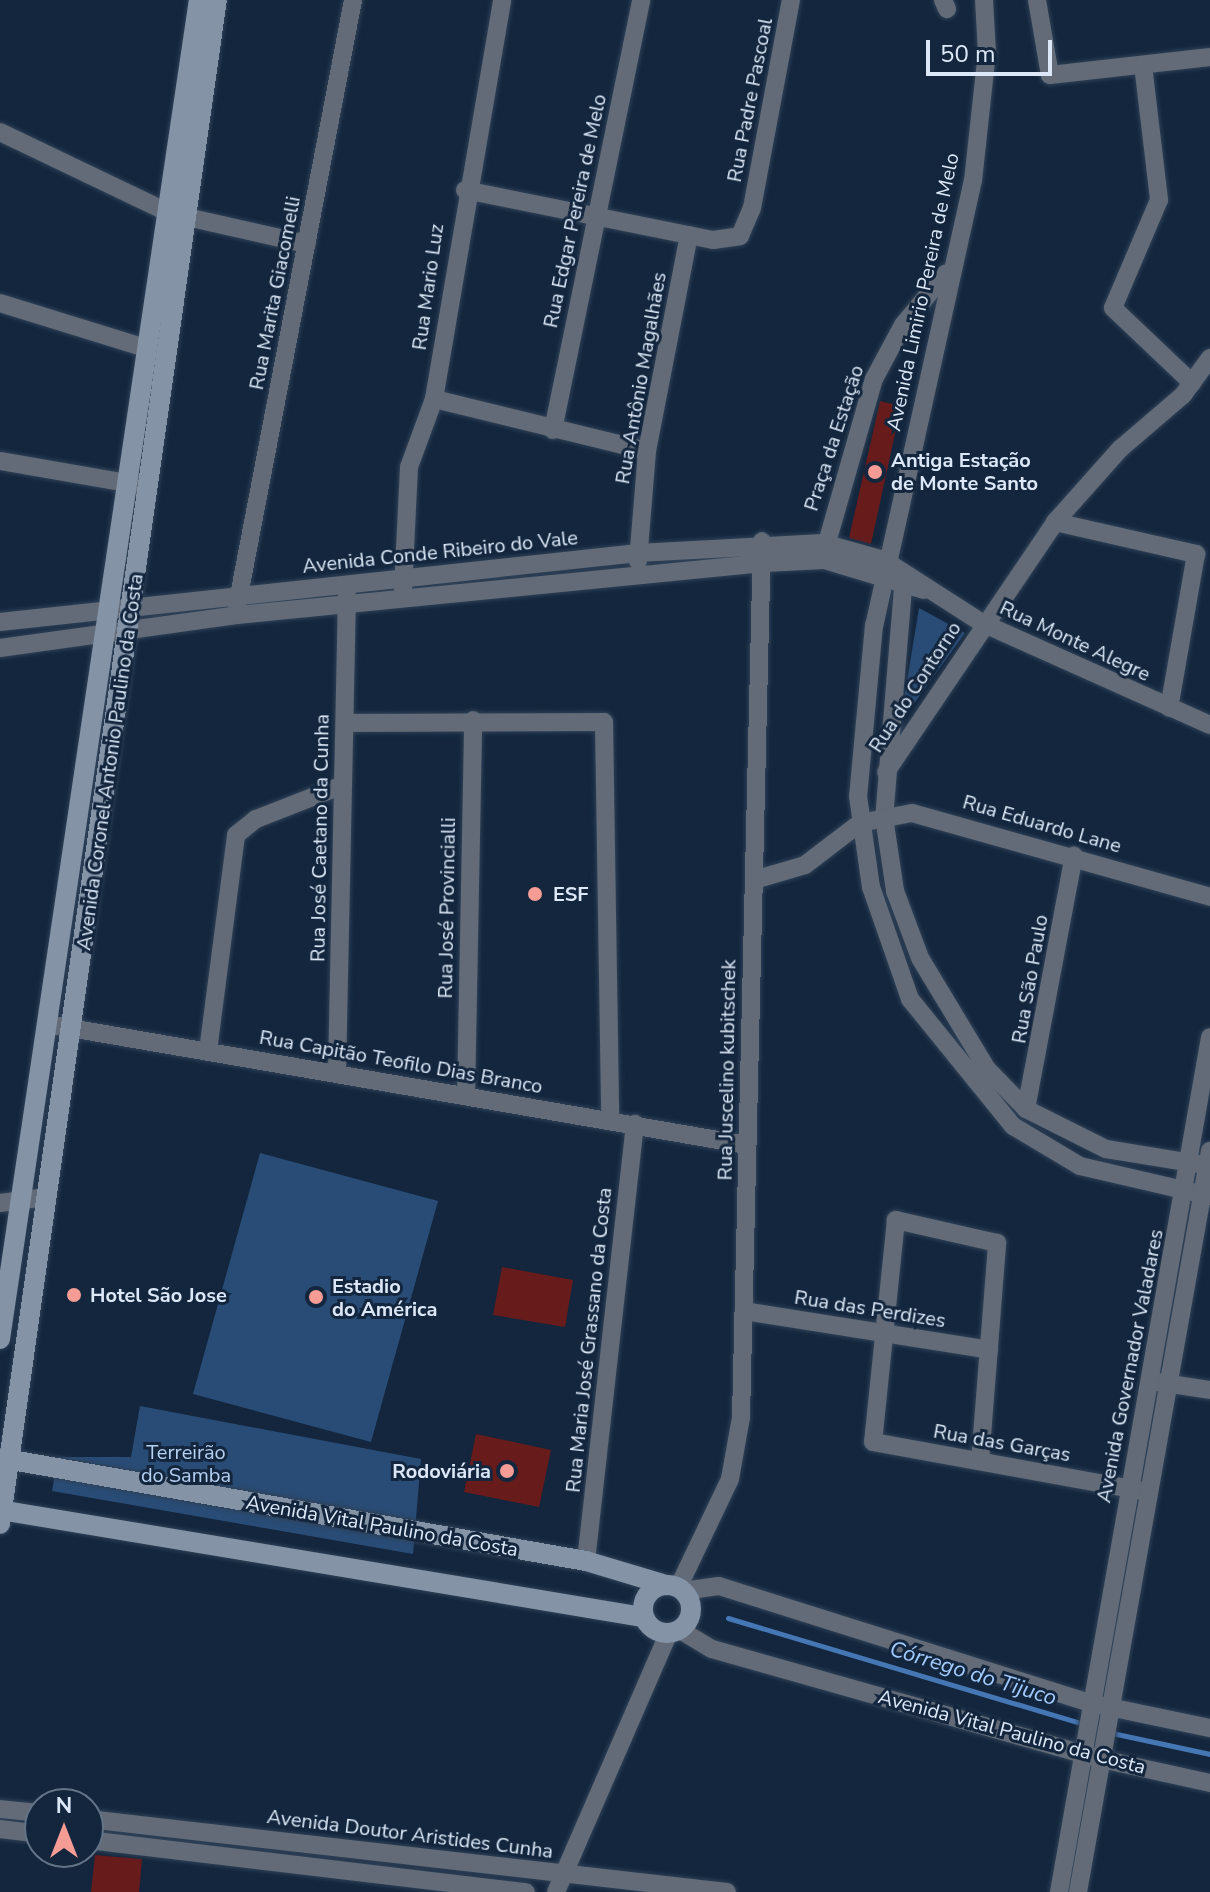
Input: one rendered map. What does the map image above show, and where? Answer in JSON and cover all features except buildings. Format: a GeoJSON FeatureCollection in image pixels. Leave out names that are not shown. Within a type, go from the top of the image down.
{"type":"FeatureCollection","features":[{"type":"Feature","properties":{"kind":"street","name":"Rua Marita Giacomelli"},"geometry":{"type":"LineString","coordinates":[[237,615],[238,594],[353,0]]}},
{"type":"Feature","properties":{"kind":"street","name":"Rua Mario Luz"},"geometry":{"type":"LineString","coordinates":[[403,588],[409,467],[434,399],[465,190],[502,0]]}},
{"type":"Feature","properties":{"kind":"street","name":"Rua Edgar Pereira de Melo"},"geometry":{"type":"LineString","coordinates":[[553,430],[641,0]]}},
{"type":"Feature","properties":{"kind":"street","name":"Rua Padre Pascoal"},"geometry":{"type":"LineString","coordinates":[[689,235],[740,236],[752,208],[791,0]]}},
{"type":"Feature","properties":{"kind":"street","name":"Avenida Limirio Pereira de Melo"},"geometry":{"type":"LineString","coordinates":[[984,0],[987,52],[973,180],[948,271],[887,561],[860,823],[871,887],[910,999],[981,1094],[1057,1155],[1199,1196]]}},
{"type":"Feature","properties":{"kind":"street"},"geometry":{"type":"LineString","coordinates":[[1037,0],[1050,75],[1210,57]]}},
{"type":"Feature","properties":{"kind":"street","name":"Avenida Coronel Antonio Paulino da Costa"},"geometry":{"type":"LineString","coordinates":[[1,1514],[5,1459],[30,1318],[131,634],[139,485],[208,2]]}},
{"type":"Feature","properties":{"kind":"street"},"geometry":{"type":"LineString","coordinates":[[1143,65],[1159,200],[1113,308],[1192,383]]}},
{"type":"Feature","properties":{"kind":"street"},"geometry":{"type":"LineString","coordinates":[[0,132],[177,215],[307,244]]}},
{"type":"Feature","properties":{"kind":"street"},"geometry":{"type":"LineString","coordinates":[[465,190],[689,235]]}},
{"type":"Feature","properties":{"kind":"street","name":"Rua Antônio Magalhães"},"geometry":{"type":"LineString","coordinates":[[638,576],[647,451],[689,235]]}},
{"type":"Feature","properties":{"kind":"street","name":"Praça da Estação"},"geometry":{"type":"LineString","coordinates":[[824,552],[874,379],[903,325],[948,271]]}},
{"type":"Feature","properties":{"kind":"street"},"geometry":{"type":"LineString","coordinates":[[0,303],[158,352]]}},
{"type":"Feature","properties":{"kind":"street","name":"Rua do Contorno"},"geometry":{"type":"LineString","coordinates":[[884,774],[982,623],[1055,522],[1192,383],[1210,358]]}},
{"type":"Feature","properties":{"kind":"street"},"geometry":{"type":"LineString","coordinates":[[434,399],[647,451]]}},
{"type":"Feature","properties":{"kind":"street"},"geometry":{"type":"LineString","coordinates":[[0,461],[139,485]]}},
{"type":"Feature","properties":{"kind":"street","name":"Avenida Coronel Antonio Paulino da Costa"},"geometry":{"type":"LineString","coordinates":[[0,1339],[10,1201],[47,1024],[106,608],[139,485]]}},
{"type":"Feature","properties":{"kind":"street"},"geometry":{"type":"LineString","coordinates":[[1055,522],[1189,550],[1198,566],[1169,708]]}},
{"type":"Feature","properties":{"kind":"street","name":"Avenida Conde Ribeiro do Vale"},"geometry":{"type":"LineString","coordinates":[[0,648],[101,639],[237,615],[348,605],[403,588],[638,553],[762,541],[887,561]]}},
{"type":"Feature","properties":{"kind":"street","name":"Rua Juscelino kubitschek"},"geometry":{"type":"LineString","coordinates":[[676,1588],[738,1452],[764,563],[762,541]]}},
{"type":"Feature","properties":{"kind":"street","name":"Avenida Conde Ribeiro do Vale"},"geometry":{"type":"LineString","coordinates":[[0,622],[134,605],[347,585],[403,588],[638,576],[764,563],[824,552]]}},
{"type":"Feature","properties":{"kind":"street"},"geometry":{"type":"LineString","coordinates":[[887,561],[903,579],[884,774],[884,817],[895,891],[920,958],[987,1069],[1026,1109],[1106,1149],[1204,1162]]}},
{"type":"Feature","properties":{"kind":"street","name":"Rua Monte Alegre"},"geometry":{"type":"LineString","coordinates":[[887,561],[903,579],[982,623],[1210,725]]}},
{"type":"Feature","properties":{"kind":"street","name":"Rua José Caetano da Cunha"},"geometry":{"type":"LineString","coordinates":[[337,1072],[347,585]]}},
{"type":"Feature","properties":{"kind":"street"},"geometry":{"type":"LineString","coordinates":[[29,618],[31,645]]}},
{"type":"Feature","properties":{"kind":"street"},"geometry":{"type":"LineString","coordinates":[[345,723],[599,718],[608,735],[610,1120]]}},
{"type":"Feature","properties":{"kind":"street","name":"Rua José Provincialli"},"geometry":{"type":"LineString","coordinates":[[466,1096],[473,720]]}},
{"type":"Feature","properties":{"kind":"street"},"geometry":{"type":"LineString","coordinates":[[208,1051],[236,835],[256,819],[343,785]]}},
{"type":"Feature","properties":{"kind":"street","name":"Rua Eduardo Lane"},"geometry":{"type":"LineString","coordinates":[[860,823],[884,817],[936,816],[1210,897]]}},
{"type":"Feature","properties":{"kind":"street"},"geometry":{"type":"LineString","coordinates":[[754,880],[816,858],[860,823]]}},
{"type":"Feature","properties":{"kind":"street","name":"Rua São Paulo"},"geometry":{"type":"LineString","coordinates":[[1026,1109],[1074,855]]}},
{"type":"Feature","properties":{"kind":"street","name":"Rua Capitão Teofilo Dias Branco"},"geometry":{"type":"LineString","coordinates":[[47,1024],[747,1145]]}},
{"type":"Feature","properties":{"kind":"street","name":"Avenida Governador Valadares"},"geometry":{"type":"LineString","coordinates":[[1082,1750],[1128,1488],[1157,1382],[1199,1196],[1204,1162],[1210,1037]]}},
{"type":"Feature","properties":{"kind":"street","name":"Rua Maria José Grassano da Costa"},"geometry":{"type":"LineString","coordinates":[[586,1561],[635,1124]]}},
{"type":"Feature","properties":{"kind":"street"},"geometry":{"type":"LineString","coordinates":[[10,1201],[47,1197]]}},
{"type":"Feature","properties":{"kind":"street"},"geometry":{"type":"LineString","coordinates":[[879,1333],[891,1224],[902,1218],[994,1238],[980,1461]]}},
{"type":"Feature","properties":{"kind":"street","name":"Rua das Perdizes"},"geometry":{"type":"LineString","coordinates":[[744,1311],[989,1350]]}},
{"type":"Feature","properties":{"kind":"street"},"geometry":{"type":"LineString","coordinates":[[4,1315],[30,1318]]}},
{"type":"Feature","properties":{"kind":"street","name":"Rua das Garças"},"geometry":{"type":"LineString","coordinates":[[879,1333],[870,1439],[1149,1492]]}},
{"type":"Feature","properties":{"kind":"street"},"geometry":{"type":"LineString","coordinates":[[1157,1382],[1210,1390]]}},
{"type":"Feature","properties":{"kind":"street","name":"Avenida Governador Valadares"},"geometry":{"type":"LineString","coordinates":[[1102,1754],[1149,1492],[1157,1382]]}},
{"type":"Feature","properties":{"kind":"street","name":"Avenida Vital Paulino da Costa"},"geometry":{"type":"LineString","coordinates":[[5,1459],[586,1561],[676,1588],[719,1586],[1089,1708],[1210,1728]]}},
{"type":"Feature","properties":{"kind":"street"},"geometry":{"type":"LineString","coordinates":[[1,1514],[643,1617],[674,1632]]}},
{"type":"Feature","properties":{"kind":"street"},"geometry":{"type":"LineString","coordinates":[[556,1892],[674,1632],[692,1611],[676,1588],[648,1594],[643,1617]]}},
{"type":"Feature","properties":{"kind":"street","name":"Avenida Vital Paulino da Costa"},"geometry":{"type":"LineString","coordinates":[[674,1632],[712,1649],[1210,1783]]}},
{"type":"Feature","properties":{"kind":"street"},"geometry":{"type":"LineString","coordinates":[[1059,1892],[1082,1750]]}},
{"type":"Feature","properties":{"kind":"street"},"geometry":{"type":"LineString","coordinates":[[1078,1892],[1102,1754]]}},
{"type":"Feature","properties":{"kind":"street"},"geometry":{"type":"LineString","coordinates":[[0,1809],[24,1811]]}},
{"type":"Feature","properties":{"kind":"street","name":"Avenida Doutor Aristides Cunha"},"geometry":{"type":"LineString","coordinates":[[104,1821],[727,1892]]}},
{"type":"Feature","properties":{"kind":"street"},"geometry":{"type":"LineString","coordinates":[[168,1849],[169,1828]]}},
{"type":"Feature","properties":{"kind":"street"},"geometry":{"type":"LineString","coordinates":[[0,1829],[24,1832]]}},
{"type":"Feature","properties":{"kind":"street"},"geometry":{"type":"LineString","coordinates":[[104,1842],[526,1892]]}},
{"type":"Feature","properties":{"kind":"street"},"geometry":{"type":"LineString","coordinates":[[399,1877],[401,1855]]}},
{"type":"Feature","properties":{"kind":"street"},"geometry":{"type":"LineString","coordinates":[[461,1884],[462,1862]]}},
{"type":"Feature","properties":{"kind":"green space"},"geometry":{"type":"Polygon","coordinates":[[[919,608],[965,633],[900,723],[919,608]]]}},
{"type":"Feature","properties":{"kind":"green space","name":"Estadio do América"},"geometry":{"type":"Polygon","coordinates":[[[260,1153],[438,1201],[371,1442],[193,1394],[260,1153]]]}},
{"type":"Feature","properties":{"kind":"green space","name":"Terreirão do Samba"},"geometry":{"type":"Polygon","coordinates":[[[140,1406],[421,1459],[413,1554],[52,1491],[58,1457],[131,1457],[140,1406]]]}},
{"type":"Feature","properties":{"kind":"waterway","name":"Córrego do Tijuco"},"geometry":{"type":"LineString","coordinates":[[728,1618],[1083,1724]]}},
{"type":"Feature","properties":{"kind":"waterway","name":"Córrego do Tijuco"},"geometry":{"type":"LineString","coordinates":[[1112,1733],[1210,1754]]}},
{"type":"Feature","properties":{"kind":"place","name":"Antiga Estação de Monte Santo"},"geometry":{"type":"Point","coordinates":[875,472]}},
{"type":"Feature","properties":{"kind":"place","name":"ESF"},"geometry":{"type":"Point","coordinates":[535,894]}},
{"type":"Feature","properties":{"kind":"place","name":"Hotel São Jose"},"geometry":{"type":"Point","coordinates":[74,1295]}},
{"type":"Feature","properties":{"kind":"place","name":"Estadio do América"},"geometry":{"type":"Point","coordinates":[316,1297]}},
{"type":"Feature","properties":{"kind":"place","name":"Rodoviária"},"geometry":{"type":"Point","coordinates":[507,1471]}}]}
